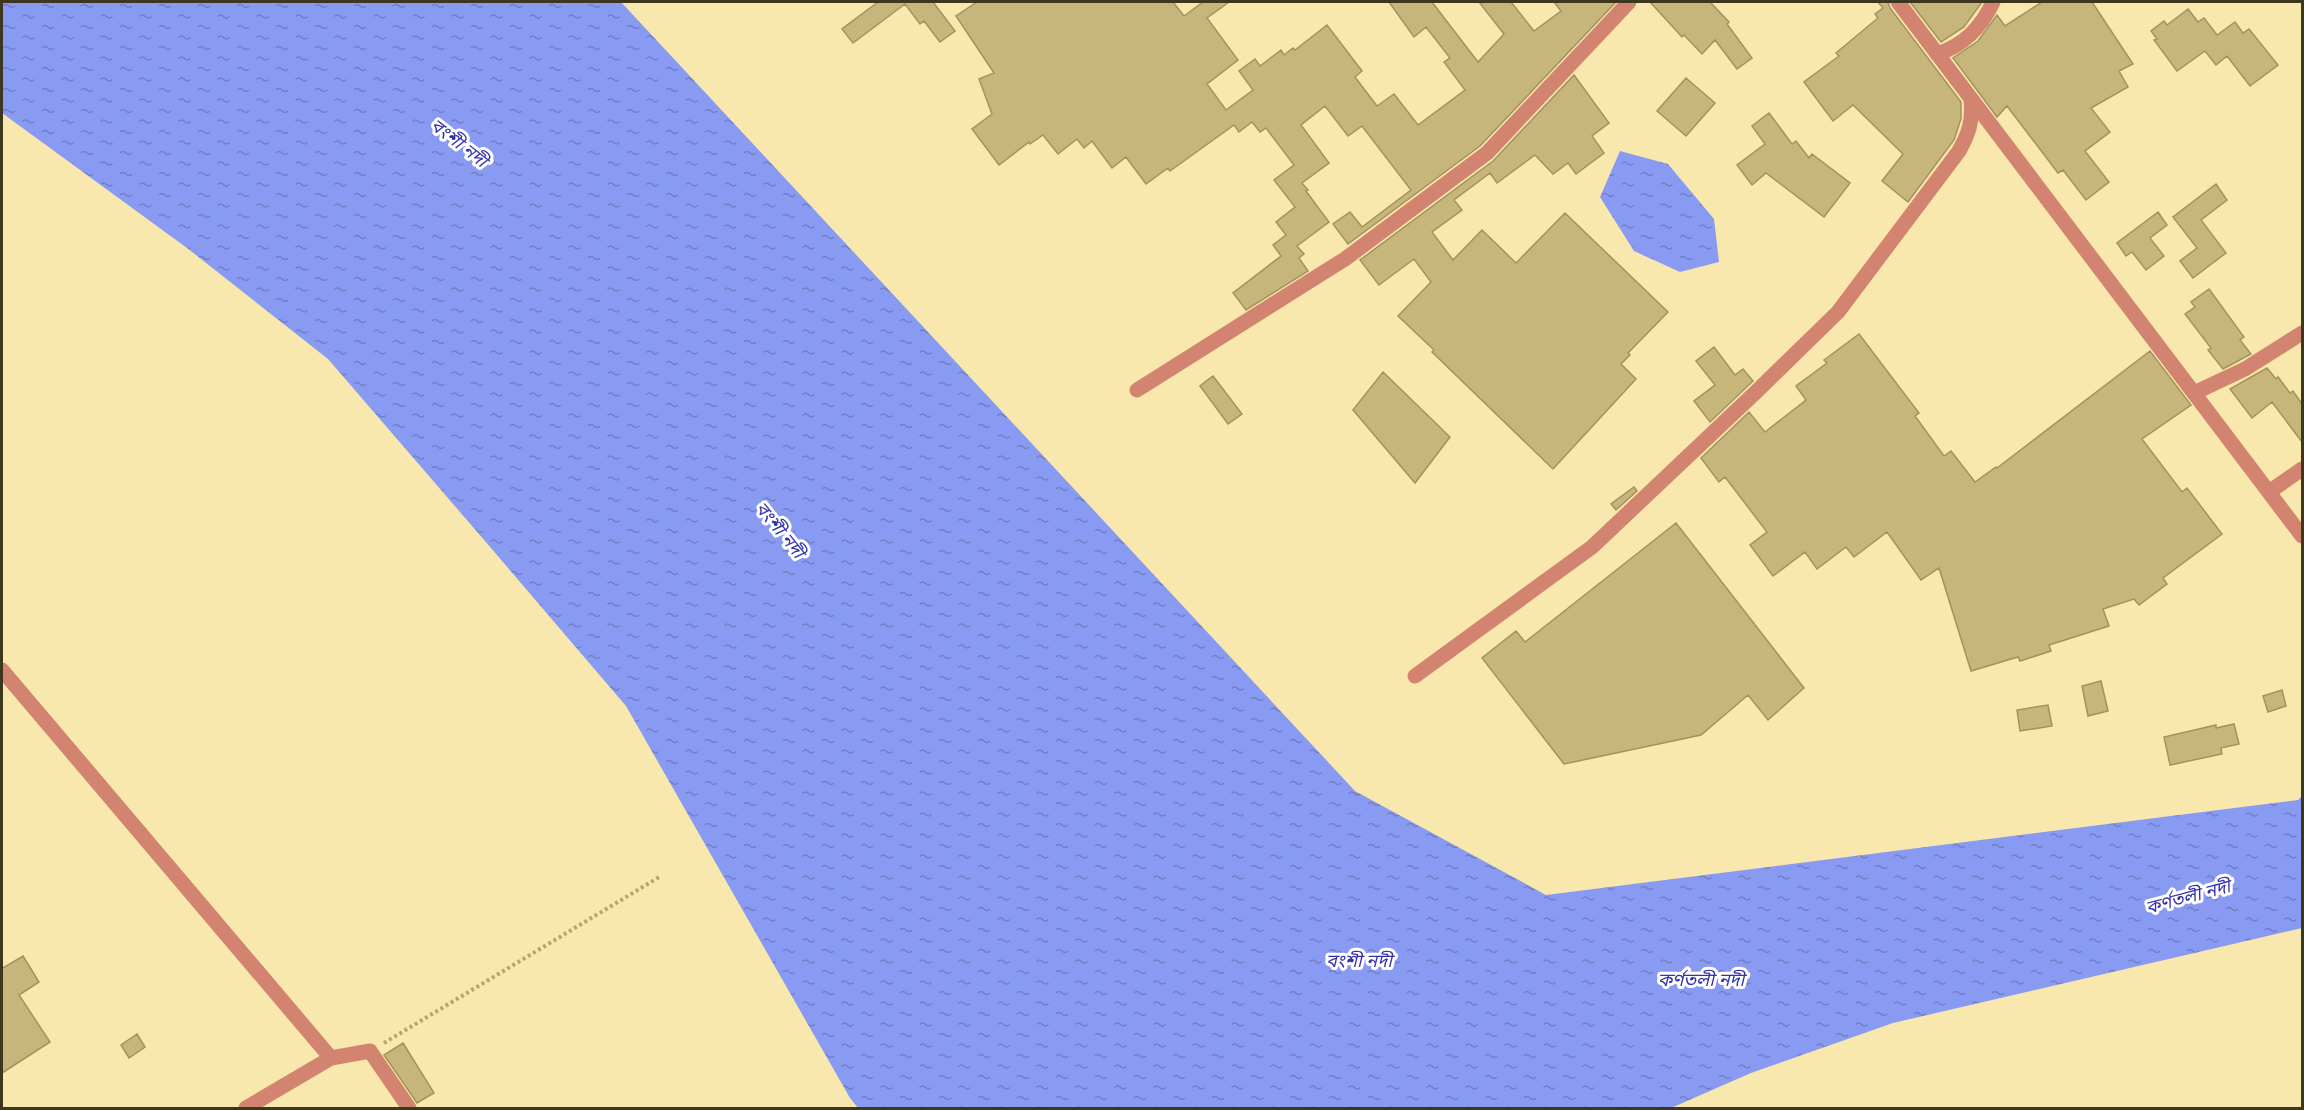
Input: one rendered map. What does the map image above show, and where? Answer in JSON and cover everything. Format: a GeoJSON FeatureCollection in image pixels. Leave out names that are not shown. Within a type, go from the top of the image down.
{"type":"FeatureCollection","features":[{"type":"Feature","properties":{"kind":"street"},"geometry":{"type":"LineString","coordinates":[[1137,390],[1345,259],[1487,153],[1629,2]]}},
{"type":"Feature","properties":{"kind":"street"},"geometry":{"type":"LineString","coordinates":[[1898,2],[2302,536]]}},
{"type":"Feature","properties":{"kind":"street"},"geometry":{"type":"LineString","coordinates":[[1937,54],[1953,48],[1972,35],[1985,19],[1993,2]]}},
{"type":"Feature","properties":{"kind":"street"},"geometry":{"type":"LineString","coordinates":[[1415,676],[1592,547],[1838,312],[1959,151],[1971,130],[1973,114],[1971,100]]}},
{"type":"Feature","properties":{"kind":"street"},"geometry":{"type":"LineString","coordinates":[[2194,393],[2245,369],[2302,333]]}},
{"type":"Feature","properties":{"kind":"street"},"geometry":{"type":"LineString","coordinates":[[2269,492],[2302,469]]}},
{"type":"Feature","properties":{"kind":"street"},"geometry":{"type":"LineString","coordinates":[[2,670],[331,1058]]}},
{"type":"Feature","properties":{"kind":"street"},"geometry":{"type":"LineString","coordinates":[[246,1108],[331,1058],[370,1051],[409,1108]]}},
{"type":"Feature","properties":{"kind":"path"},"geometry":{"type":"LineString","coordinates":[[370,1051],[662,876]]}},
{"type":"Feature","properties":{"kind":"water"},"geometry":{"type":"Polygon","coordinates":[[[2,2],[621,2],[1355,791],[1546,895],[2298,800],[2302,796],[2302,928],[1893,1023],[1751,1073],[1671,1108],[858,1108],[850,1098],[626,706],[485,541],[328,359],[187,248],[2,113],[2,2]]]}},
{"type":"Feature","properties":{"kind":"water"},"geometry":{"type":"Polygon","coordinates":[[[1620,151],[1668,164],[1714,219],[1719,262],[1680,272],[1634,251],[1600,197],[1620,151]]]}},
{"type":"Feature","properties":{"kind":"building"},"geometry":{"type":"Polygon","coordinates":[[[878,2],[933,2],[955,31],[940,42],[924,21],[920,24],[905,4],[853,43],[842,29],[878,2]]]}},
{"type":"Feature","properties":{"kind":"building"},"geometry":{"type":"Polygon","coordinates":[[[977,2],[1173,2],[1184,16],[1203,2],[1229,2],[1207,18],[1238,60],[1207,84],[1226,110],[1253,90],[1239,71],[1255,59],[1260,66],[1281,50],[1284,55],[1293,48],[1295,50],[1327,25],[1362,71],[1355,77],[1377,106],[1394,94],[1418,125],[1465,90],[1444,62],[1450,58],[1426,27],[1414,37],[1389,2],[1432,2],[1478,62],[1504,34],[1479,2],[1511,2],[1534,31],[1561,11],[1554,2],[1616,2],[1480,146],[1348,244],[1333,224],[1350,212],[1362,227],[1411,190],[1362,126],[1348,136],[1325,106],[1301,125],[1329,163],[1302,183],[1329,222],[1297,246],[1304,254],[1299,258],[1308,271],[1246,310],[1233,293],[1281,256],[1273,245],[1286,235],[1276,222],[1295,207],[1274,180],[1294,165],[1266,128],[1260,132],[1252,122],[1239,132],[1234,125],[1170,171],[1168,168],[1146,184],[1126,157],[1112,168],[1092,141],[1084,148],[1077,139],[1058,154],[1043,135],[1030,144],[1029,142],[999,165],[972,129],[992,114],[979,79],[994,73],[956,16],[977,2]]]}},
{"type":"Feature","properties":{"kind":"building"},"geometry":{"type":"Polygon","coordinates":[[[1650,2],[1710,2],[1729,22],[1727,24],[1752,58],[1737,69],[1715,40],[1702,54],[1684,35],[1682,37],[1650,2]]]}},
{"type":"Feature","properties":{"kind":"building"},"geometry":{"type":"Polygon","coordinates":[[[1878,2],[1888,2],[1890,8],[1961,102],[1961,119],[1954,140],[1908,202],[1882,181],[1903,154],[1853,105],[1833,121],[1804,82],[1839,56],[1836,53],[1878,18],[1875,14],[1883,8],[1878,2]]]}},
{"type":"Feature","properties":{"kind":"building"},"geometry":{"type":"Polygon","coordinates":[[[1910,2],[1982,2],[1964,27],[1941,42],[1910,2]]]}},
{"type":"Feature","properties":{"kind":"building"},"geometry":{"type":"Polygon","coordinates":[[[2042,2],[2092,2],[2133,64],[2119,71],[2128,87],[2091,108],[2110,132],[2085,151],[2109,182],[2086,200],[2063,170],[2058,173],[2007,106],[1997,117],[1953,58],[1978,41],[1997,15],[2005,26],[2042,2]]]}},
{"type":"Feature","properties":{"kind":"building"},"geometry":{"type":"Polygon","coordinates":[[[2188,9],[2198,22],[2204,18],[2217,35],[2235,22],[2243,33],[2249,29],[2278,65],[2250,86],[2227,56],[2216,65],[2205,51],[2177,71],[2154,40],[2157,39],[2151,31],[2164,21],[2167,25],[2188,9]]]}},
{"type":"Feature","properties":{"kind":"building"},"geometry":{"type":"Polygon","coordinates":[[[1574,75],[1609,123],[1592,136],[1604,153],[1576,174],[1568,163],[1553,174],[1535,155],[1497,183],[1490,173],[1454,200],[1462,210],[1432,232],[1453,260],[1482,230],[1516,263],[1565,213],[1668,312],[1628,353],[1630,355],[1621,364],[1636,379],[1553,469],[1398,316],[1431,282],[1414,259],[1379,285],[1360,260],[1493,161],[1574,75]]]}},
{"type":"Feature","properties":{"kind":"building"},"geometry":{"type":"Polygon","coordinates":[[[1686,78],[1715,103],[1686,136],[1657,111],[1686,78]]]}},
{"type":"Feature","properties":{"kind":"building"},"geometry":{"type":"Polygon","coordinates":[[[1769,113],[1792,144],[1796,141],[1809,158],[1812,154],[1850,183],[1824,217],[1766,173],[1752,185],[1737,165],[1765,144],[1752,126],[1769,113]]]}},
{"type":"Feature","properties":{"kind":"building"},"geometry":{"type":"Polygon","coordinates":[[[2216,184],[2227,200],[2201,220],[2226,253],[2193,278],[2180,261],[2197,248],[2173,217],[2216,184]]]}},
{"type":"Feature","properties":{"kind":"building"},"geometry":{"type":"Polygon","coordinates":[[[2158,212],[2167,225],[2150,238],[2164,256],[2146,270],[2132,252],[2126,256],[2117,243],[2158,212]]]}},
{"type":"Feature","properties":{"kind":"building"},"geometry":{"type":"Polygon","coordinates":[[[2209,289],[2244,337],[2240,340],[2251,354],[2223,369],[2208,350],[2211,348],[2185,314],[2195,307],[2191,302],[2209,289]]]}},
{"type":"Feature","properties":{"kind":"building"},"geometry":{"type":"Polygon","coordinates":[[[1859,334],[1919,413],[1915,416],[1944,456],[1951,451],[1975,482],[1997,468],[2150,351],[2191,405],[2142,439],[2182,492],[2187,488],[2222,534],[2163,578],[2167,584],[2139,605],[2134,599],[2103,609],[2109,626],[2049,645],[2051,651],[2020,661],[2018,657],[1971,671],[1939,568],[1921,580],[1887,532],[1854,557],[1846,547],[1817,569],[1805,552],[1773,576],[1750,545],[1767,532],[1725,477],[1719,482],[1701,458],[1749,412],[1765,432],[1806,400],[1796,386],[1827,363],[1824,360],[1859,334]]]}},
{"type":"Feature","properties":{"kind":"building"},"geometry":{"type":"Polygon","coordinates":[[[1714,347],[1735,375],[1743,369],[1753,381],[1710,422],[1694,401],[1715,385],[1696,361],[1714,347]]]}},
{"type":"Feature","properties":{"kind":"building"},"geometry":{"type":"Polygon","coordinates":[[[2267,368],[2276,379],[2278,377],[2290,393],[2293,391],[2302,404],[2302,442],[2272,402],[2252,418],[2230,389],[2267,368]]]}},
{"type":"Feature","properties":{"kind":"building"},"geometry":{"type":"Polygon","coordinates":[[[1383,372],[1450,437],[1415,483],[1353,410],[1383,372]]]}},
{"type":"Feature","properties":{"kind":"building"},"geometry":{"type":"Polygon","coordinates":[[[1213,376],[1242,414],[1228,424],[1200,386],[1213,376]]]}},
{"type":"Feature","properties":{"kind":"building"},"geometry":{"type":"Polygon","coordinates":[[[1634,487],[1637,491],[1616,510],[1611,504],[1634,487]]]}},
{"type":"Feature","properties":{"kind":"building"},"geometry":{"type":"Polygon","coordinates":[[[1676,523],[1804,688],[1768,720],[1748,695],[1701,735],[1564,764],[1482,658],[1516,631],[1525,642],[1676,523]]]}},
{"type":"Feature","properties":{"kind":"building"},"geometry":{"type":"Polygon","coordinates":[[[2101,681],[2108,711],[2088,716],[2082,686],[2101,681]]]}},
{"type":"Feature","properties":{"kind":"building"},"geometry":{"type":"Polygon","coordinates":[[[2282,690],[2286,706],[2268,712],[2263,696],[2282,690]]]}},
{"type":"Feature","properties":{"kind":"building"},"geometry":{"type":"Polygon","coordinates":[[[2048,705],[2052,726],[2020,731],[2017,710],[2048,705]]]}},
{"type":"Feature","properties":{"kind":"building"},"geometry":{"type":"Polygon","coordinates":[[[2234,724],[2239,744],[2221,748],[2222,754],[2170,765],[2164,737],[2216,725],[2216,728],[2234,724]]]}},
{"type":"Feature","properties":{"kind":"building"},"geometry":{"type":"Polygon","coordinates":[[[23,956],[39,982],[19,995],[50,1042],[2,1073],[2,966],[3,968],[23,956]]]}},
{"type":"Feature","properties":{"kind":"building"},"geometry":{"type":"Polygon","coordinates":[[[137,1034],[145,1047],[129,1058],[121,1045],[137,1034]]]}},
{"type":"Feature","properties":{"kind":"building"},"geometry":{"type":"Polygon","coordinates":[[[403,1043],[434,1093],[417,1103],[384,1055],[403,1043]]]}},
{"type":"Feature","properties":{"kind":"water label","name":"বংশী নদী"},"geometry":{"type":"Point","coordinates":[459,143]}},
{"type":"Feature","properties":{"kind":"water label","name":"বংশী নদী"},"geometry":{"type":"Point","coordinates":[780,530]}},
{"type":"Feature","properties":{"kind":"water label","name":"কর্ণতলী নদী"},"geometry":{"type":"Point","coordinates":[2188,897]}},
{"type":"Feature","properties":{"kind":"water label","name":"বংশী নদী"},"geometry":{"type":"Point","coordinates":[1359,961]}},
{"type":"Feature","properties":{"kind":"water label","name":"কর্ণতলী নদী"},"geometry":{"type":"Point","coordinates":[1701,980]}}]}
